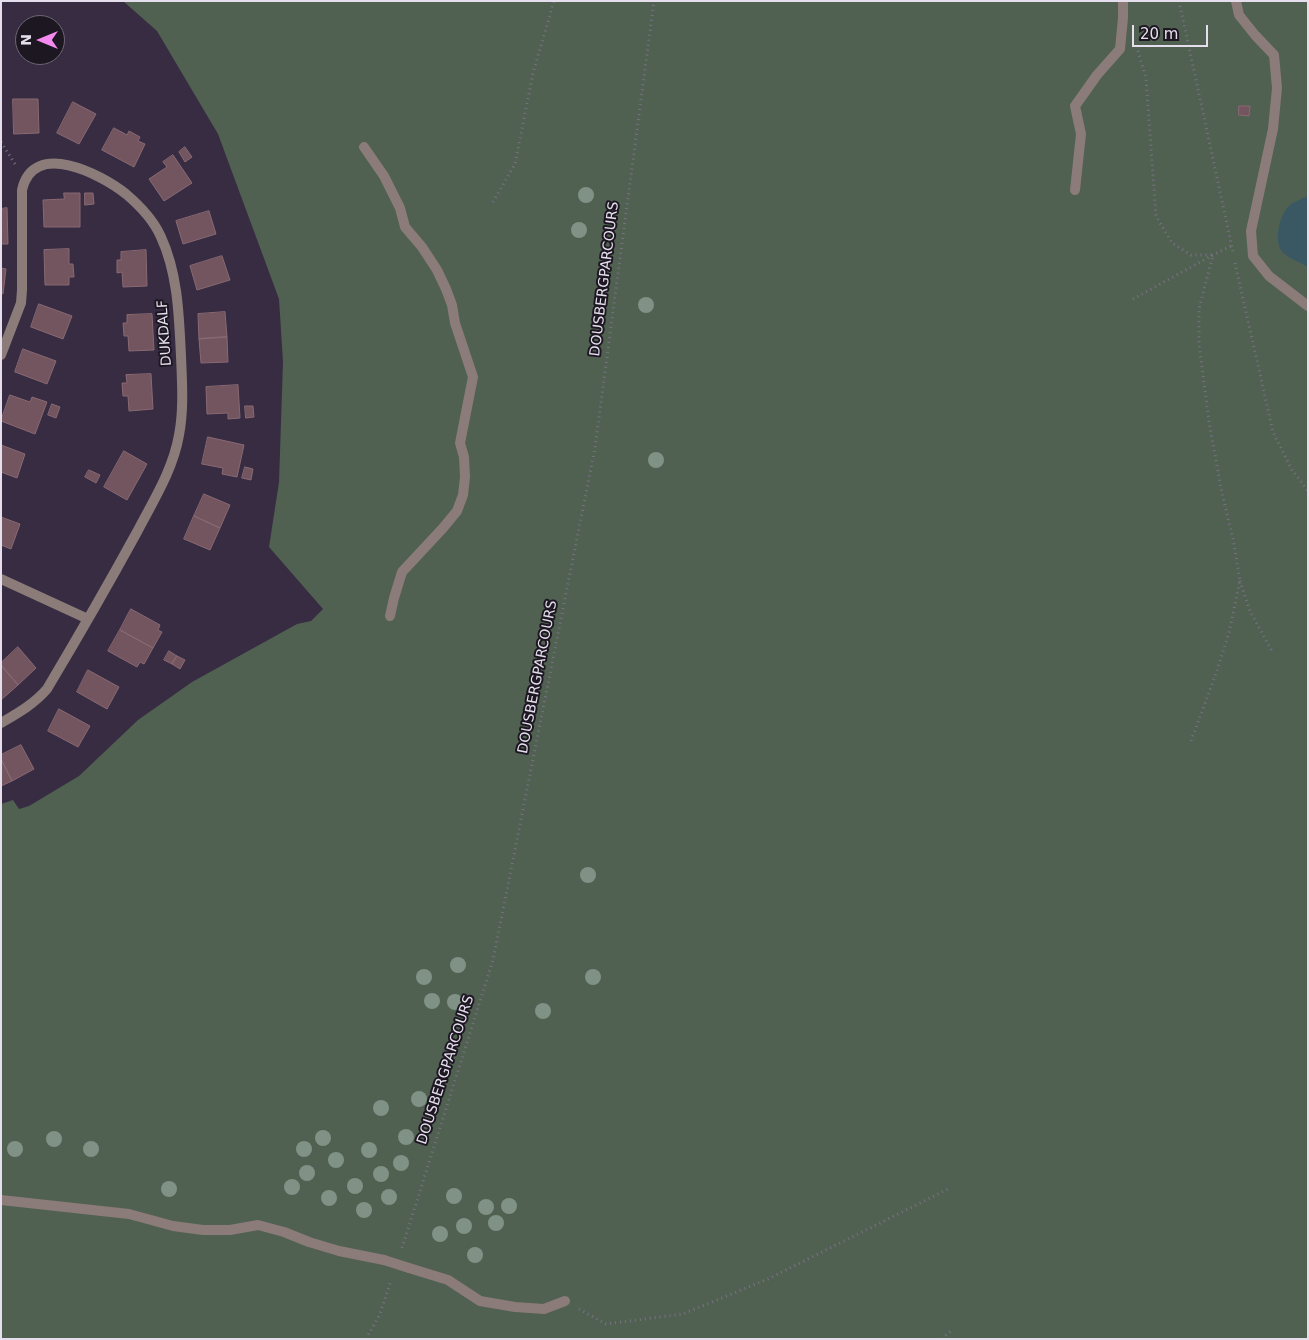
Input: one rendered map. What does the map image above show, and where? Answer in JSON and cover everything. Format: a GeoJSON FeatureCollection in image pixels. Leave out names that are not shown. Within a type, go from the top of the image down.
{"type":"FeatureCollection","features":[{"type":"Feature","properties":{"kind":"lane"},"geometry":{"type":"LineString","coordinates":[[1076,190],[1081,134],[1076,106],[1097,75],[1120,49],[1123,1]]}},
{"type":"Feature","properties":{"kind":"lane"},"geometry":{"type":"LineString","coordinates":[[1236,1],[1239,15],[1274,55],[1278,88],[1273,129],[1251,231],[1253,256],[1269,276],[1308,306]]}},
{"type":"Feature","properties":{"kind":"lane"},"geometry":{"type":"LineString","coordinates":[[364,147],[384,176],[400,208],[405,227],[422,247],[440,276],[452,305],[454,323],[473,377],[460,443],[464,457],[465,478],[463,495],[457,511],[402,572],[390,616]]}},
{"type":"Feature","properties":{"kind":"lane","name":"DUKDALF"},"geometry":{"type":"LineString","coordinates":[[1,723],[38,700],[47,689],[88,619],[163,482],[175,451],[181,418],[182,388],[177,296],[171,266],[161,237],[150,219],[136,204],[114,186],[74,165],[58,163],[46,165],[37,168],[28,175]]}},
{"type":"Feature","properties":{"kind":"lane"},"geometry":{"type":"LineString","coordinates":[[1,356],[21,303],[22,190],[28,175]]}},
{"type":"Feature","properties":{"kind":"lane"},"geometry":{"type":"LineString","coordinates":[[1,579],[88,619]]}},
{"type":"Feature","properties":{"kind":"lane"},"geometry":{"type":"LineString","coordinates":[[1,1200],[129,1214],[173,1226],[203,1230],[230,1230],[258,1224],[316,1244],[384,1260],[448,1280],[480,1301],[515,1307],[544,1309],[565,1301]]}},
{"type":"Feature","properties":{"kind":"path"},"geometry":{"type":"LineString","coordinates":[[493,202],[515,164],[533,73],[554,1]]}},
{"type":"Feature","properties":{"kind":"path","name":"DOUSBERGPARCOURS"},"geometry":{"type":"LineString","coordinates":[[399,1256],[493,960],[595,448],[654,1]]}},
{"type":"Feature","properties":{"kind":"path"},"geometry":{"type":"LineString","coordinates":[[1138,51],[1146,78],[1156,216],[1172,244],[1191,254],[1213,254]]}},
{"type":"Feature","properties":{"kind":"path"},"geometry":{"type":"LineString","coordinates":[[1,142],[17,168],[28,175]]}},
{"type":"Feature","properties":{"kind":"path"},"geometry":{"type":"LineString","coordinates":[[1133,299],[1213,254],[1232,246],[1252,246]]}},
{"type":"Feature","properties":{"kind":"path"},"geometry":{"type":"LineString","coordinates":[[1213,254],[1199,309],[1199,345],[1210,428],[1240,580],[1250,611],[1273,653]]}},
{"type":"Feature","properties":{"kind":"path"},"geometry":{"type":"LineString","coordinates":[[1191,741],[1229,633],[1240,580]]}},
{"type":"Feature","properties":{"kind":"path"},"geometry":{"type":"LineString","coordinates":[[565,1301],[606,1324],[683,1314],[768,1279],[950,1188]]}},
{"type":"Feature","properties":{"kind":"path"},"geometry":{"type":"LineString","coordinates":[[366,1339],[380,1314],[394,1273]]}},
{"type":"Feature","properties":{"kind":"path"},"geometry":{"type":"LineString","coordinates":[[942,1339],[953,1329]]}},
{"type":"Feature","properties":{"kind":"green space"},"geometry":{"type":"Polygon","coordinates":[[[123,1],[1308,1],[1308,1339],[1,1339],[1,804],[13,800],[19,809],[29,806],[79,776],[138,720],[192,682],[297,624],[311,621],[323,609],[269,547],[279,482],[283,362],[279,299],[218,134],[157,31],[123,1]]]}},
{"type":"Feature","properties":{"kind":"water"},"geometry":{"type":"Polygon","coordinates":[[[1308,196],[1308,267],[1283,253],[1279,245],[1278,233],[1286,209],[1308,196]]]}},
{"type":"Feature","properties":{"kind":"building"},"geometry":{"type":"Polygon","coordinates":[[[13,99],[38,99],[39,133],[14,134],[13,99]]]}},
{"type":"Feature","properties":{"kind":"building"},"geometry":{"type":"Polygon","coordinates":[[[73,102],[96,114],[79,144],[57,133],[73,102]]]}},
{"type":"Feature","properties":{"kind":"building"},"geometry":{"type":"Polygon","coordinates":[[[1239,106],[1250,106],[1249,116],[1239,115],[1239,106]]]}},
{"type":"Feature","properties":{"kind":"building"},"geometry":{"type":"Polygon","coordinates":[[[114,128],[127,135],[129,131],[140,137],[138,141],[145,144],[134,167],[102,150],[114,128]]]}},
{"type":"Feature","properties":{"kind":"building"},"geometry":{"type":"Polygon","coordinates":[[[185,147],[192,157],[185,162],[179,152],[185,147]]]}},
{"type":"Feature","properties":{"kind":"building"},"geometry":{"type":"Polygon","coordinates":[[[173,155],[192,183],[164,201],[149,179],[167,167],[163,162],[173,155]]]}},
{"type":"Feature","properties":{"kind":"building"},"geometry":{"type":"Polygon","coordinates":[[[64,193],[80,193],[80,227],[44,227],[43,200],[64,199],[64,193]]]}},
{"type":"Feature","properties":{"kind":"building"},"geometry":{"type":"Polygon","coordinates":[[[85,193],[93,193],[94,204],[85,205],[85,193]]]}},
{"type":"Feature","properties":{"kind":"building"},"geometry":{"type":"Polygon","coordinates":[[[7,208],[8,244],[1,244],[1,209],[7,208]]]}},
{"type":"Feature","properties":{"kind":"building"},"geometry":{"type":"Polygon","coordinates":[[[209,211],[216,234],[183,244],[176,221],[209,211]]]}},
{"type":"Feature","properties":{"kind":"building"},"geometry":{"type":"Polygon","coordinates":[[[69,249],[69,264],[73,264],[74,277],[69,277],[69,285],[45,285],[44,250],[69,249]]]}},
{"type":"Feature","properties":{"kind":"building"},"geometry":{"type":"Polygon","coordinates":[[[146,250],[147,286],[123,287],[122,272],[117,273],[117,260],[121,260],[121,252],[146,250]]]}},
{"type":"Feature","properties":{"kind":"building"},"geometry":{"type":"Polygon","coordinates":[[[222,256],[230,280],[197,290],[190,266],[222,256]]]}},
{"type":"Feature","properties":{"kind":"building"},"geometry":{"type":"Polygon","coordinates":[[[1,268],[6,269],[3,294],[1,293],[1,268]]]}},
{"type":"Feature","properties":{"kind":"building"},"geometry":{"type":"Polygon","coordinates":[[[39,304],[72,316],[63,339],[31,327],[39,304]]]}},
{"type":"Feature","properties":{"kind":"building"},"geometry":{"type":"Polygon","coordinates":[[[225,312],[227,337],[199,339],[198,314],[225,312]]]}},
{"type":"Feature","properties":{"kind":"building"},"geometry":{"type":"Polygon","coordinates":[[[152,314],[154,350],[129,351],[128,336],[124,336],[123,323],[127,323],[127,315],[152,314]]]}},
{"type":"Feature","properties":{"kind":"building"},"geometry":{"type":"Polygon","coordinates":[[[227,337],[228,362],[201,363],[199,339],[227,337]]]}},
{"type":"Feature","properties":{"kind":"building"},"geometry":{"type":"Polygon","coordinates":[[[23,349],[56,361],[47,384],[15,372],[23,349]]]}},
{"type":"Feature","properties":{"kind":"building"},"geometry":{"type":"Polygon","coordinates":[[[151,374],[153,409],[129,411],[128,396],[123,396],[122,383],[127,383],[126,375],[151,374]]]}},
{"type":"Feature","properties":{"kind":"building"},"geometry":{"type":"Polygon","coordinates":[[[238,385],[240,418],[228,419],[228,413],[207,414],[206,387],[238,385]]]}},
{"type":"Feature","properties":{"kind":"building"},"geometry":{"type":"Polygon","coordinates":[[[10,395],[30,402],[32,397],[47,402],[35,434],[1,421],[10,395]]]}},
{"type":"Feature","properties":{"kind":"building"},"geometry":{"type":"Polygon","coordinates":[[[52,404],[60,407],[56,418],[48,415],[52,404]]]}},
{"type":"Feature","properties":{"kind":"building"},"geometry":{"type":"Polygon","coordinates":[[[245,406],[253,406],[254,417],[246,418],[245,406]]]}},
{"type":"Feature","properties":{"kind":"building"},"geometry":{"type":"Polygon","coordinates":[[[208,437],[244,445],[237,477],[222,474],[223,468],[202,464],[208,437]]]}},
{"type":"Feature","properties":{"kind":"building"},"geometry":{"type":"Polygon","coordinates":[[[1,445],[25,454],[17,478],[1,472],[1,445]]]}},
{"type":"Feature","properties":{"kind":"building"},"geometry":{"type":"Polygon","coordinates":[[[124,451],[147,464],[127,500],[104,487],[124,451]]]}},
{"type":"Feature","properties":{"kind":"building"},"geometry":{"type":"Polygon","coordinates":[[[245,467],[253,469],[251,480],[242,478],[245,467]]]}},
{"type":"Feature","properties":{"kind":"building"},"geometry":{"type":"Polygon","coordinates":[[[89,470],[100,475],[96,483],[85,477],[89,470]]]}},
{"type":"Feature","properties":{"kind":"building"},"geometry":{"type":"Polygon","coordinates":[[[204,494],[230,505],[220,528],[194,516],[204,494]]]}},
{"type":"Feature","properties":{"kind":"building"},"geometry":{"type":"Polygon","coordinates":[[[194,516],[220,528],[210,550],[184,539],[194,516]]]}},
{"type":"Feature","properties":{"kind":"building"},"geometry":{"type":"Polygon","coordinates":[[[1,517],[20,524],[11,549],[1,545],[1,517]]]}},
{"type":"Feature","properties":{"kind":"building"},"geometry":{"type":"Polygon","coordinates":[[[131,609],[160,625],[158,630],[162,632],[153,648],[120,630],[131,609]]]}},
{"type":"Feature","properties":{"kind":"building"},"geometry":{"type":"Polygon","coordinates":[[[120,630],[153,648],[144,664],[140,662],[137,667],[108,651],[120,630]]]}},
{"type":"Feature","properties":{"kind":"building"},"geometry":{"type":"Polygon","coordinates":[[[18,647],[36,668],[18,685],[1,663],[18,647]]]}},
{"type":"Feature","properties":{"kind":"building"},"geometry":{"type":"Polygon","coordinates":[[[169,651],[177,656],[172,664],[164,660],[169,651]]]}},
{"type":"Feature","properties":{"kind":"building"},"geometry":{"type":"Polygon","coordinates":[[[177,656],[185,660],[180,669],[172,664],[177,656]]]}},
{"type":"Feature","properties":{"kind":"building"},"geometry":{"type":"Polygon","coordinates":[[[1,665],[18,685],[1,700],[1,665]]]}},
{"type":"Feature","properties":{"kind":"building"},"geometry":{"type":"Polygon","coordinates":[[[88,670],[119,687],[107,709],[77,692],[88,670]]]}},
{"type":"Feature","properties":{"kind":"building"},"geometry":{"type":"Polygon","coordinates":[[[59,709],[90,726],[78,747],[48,731],[59,709]]]}},
{"type":"Feature","properties":{"kind":"building"},"geometry":{"type":"Polygon","coordinates":[[[21,745],[34,769],[12,781],[1,759],[1,755],[21,745]]]}},
{"type":"Feature","properties":{"kind":"building"},"geometry":{"type":"Polygon","coordinates":[[[1,759],[12,781],[1,786],[1,759]]]}}]}
